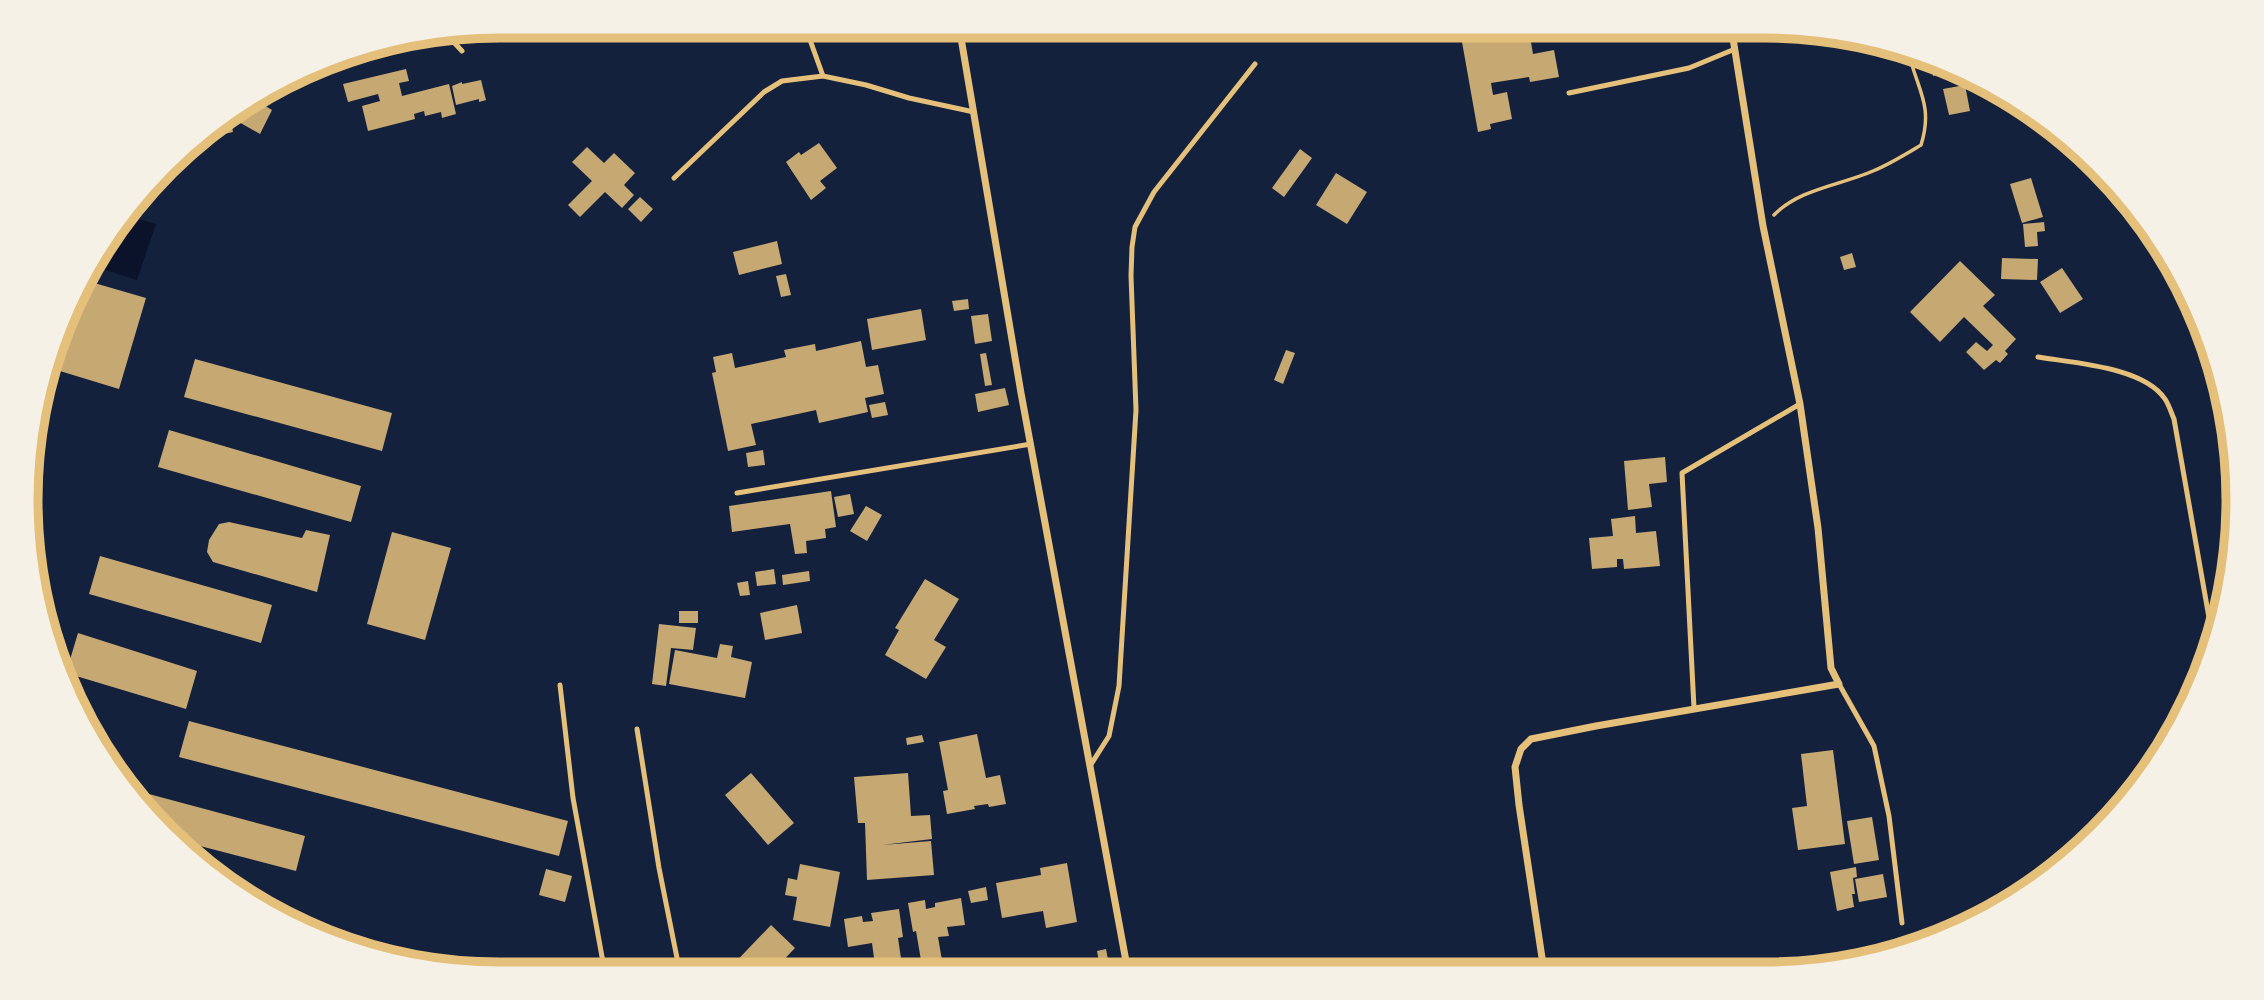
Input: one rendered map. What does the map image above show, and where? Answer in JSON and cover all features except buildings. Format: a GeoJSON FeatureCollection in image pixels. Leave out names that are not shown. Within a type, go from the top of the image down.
{"type":"FeatureCollection","features":[{"type":"Feature","properties":{"kind":"street"},"geometry":{"type":"LineString","coordinates":[[961,38],[1031,444],[1126,962]]}},
{"type":"Feature","properties":{"kind":"street"},"geometry":{"type":"LineString","coordinates":[[1543,962],[1515,767],[1521,748],[1531,739],[1839,684],[1832,668],[1818,528],[1800,404],[1762,226],[1733,38]]}},
{"type":"Feature","properties":{"kind":"lane"},"geometry":{"type":"LineString","coordinates":[[809,38],[823,76]]}},
{"type":"Feature","properties":{"kind":"lane"},"geometry":{"type":"LineString","coordinates":[[452,41],[462,51]]}},
{"type":"Feature","properties":{"kind":"lane"},"geometry":{"type":"LineString","coordinates":[[1569,93],[1689,68],[1735,49]]}},
{"type":"Feature","properties":{"kind":"lane"},"geometry":{"type":"LineString","coordinates":[[1090,766],[1109,736],[1119,686],[1136,410],[1131,276],[1135,227],[1154,192],[1255,64]]}},
{"type":"Feature","properties":{"kind":"lane"},"geometry":{"type":"LineString","coordinates":[[674,178],[764,92],[782,81],[823,76],[974,112]]}},
{"type":"Feature","properties":{"kind":"lane"},"geometry":{"type":"LineString","coordinates":[[2038,357],[2132,374],[2164,397],[2175,419],[2210,620]]}},
{"type":"Feature","properties":{"kind":"lane"},"geometry":{"type":"LineString","coordinates":[[1694,708],[1682,473],[1800,404]]}},
{"type":"Feature","properties":{"kind":"lane"},"geometry":{"type":"LineString","coordinates":[[737,493],[1031,444]]}},
{"type":"Feature","properties":{"kind":"lane"},"geometry":{"type":"LineString","coordinates":[[1839,684],[1874,746],[1889,816],[1902,923]]}},
{"type":"Feature","properties":{"kind":"lane"},"geometry":{"type":"LineString","coordinates":[[560,685],[573,799],[603,962]]}},
{"type":"Feature","properties":{"kind":"lane"},"geometry":{"type":"LineString","coordinates":[[637,729],[659,868],[678,962]]}},
{"type":"Feature","properties":{"kind":"path"},"geometry":{"type":"LineString","coordinates":[[1762,226],[1779,209],[1810,193],[1873,171],[1922,145],[1927,126],[1923,94],[1912,63]]}},
{"type":"Feature","properties":{"kind":"water"},"geometry":{"type":"Polygon","coordinates":[[[135,218],[156,224],[137,280],[100,269],[135,218]]]}}]}
